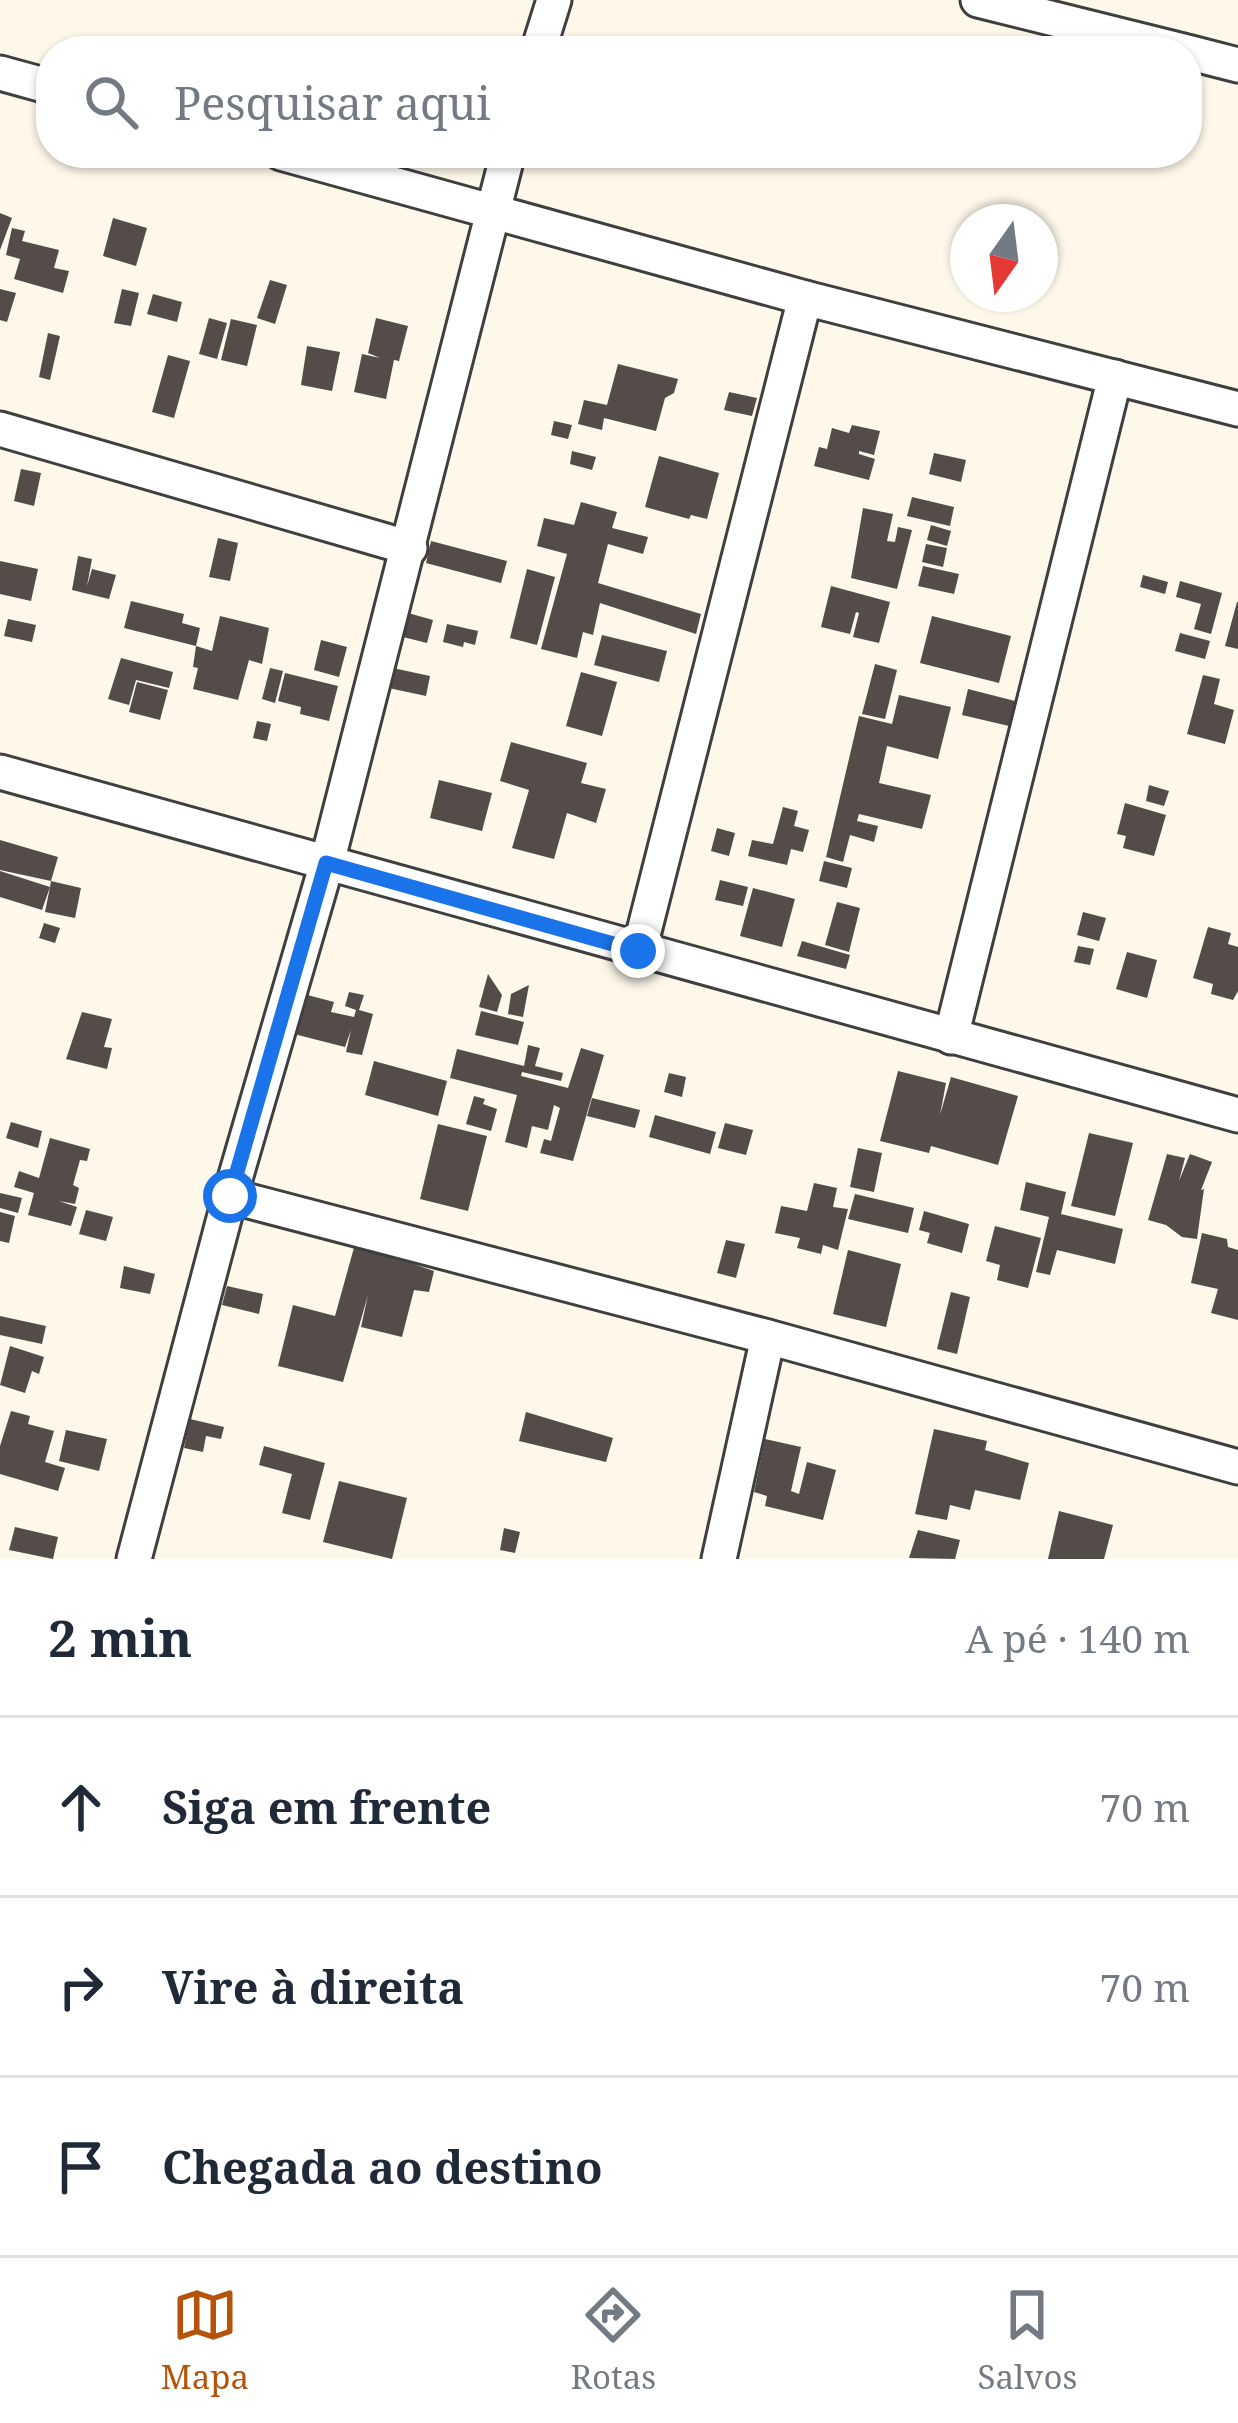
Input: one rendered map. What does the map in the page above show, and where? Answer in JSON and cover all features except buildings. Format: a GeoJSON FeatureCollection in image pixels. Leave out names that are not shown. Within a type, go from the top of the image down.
{"type":"FeatureCollection","features":[{"type":"Feature","properties":{"kind":"street"},"geometry":{"type":"LineString","coordinates":[[543,36],[554,0]]}},
{"type":"Feature","properties":{"kind":"street"},"geometry":{"type":"LineString","coordinates":[[979,0],[1122,36]]}},
{"type":"Feature","properties":{"kind":"street"},"geometry":{"type":"LineString","coordinates":[[1202,56],[1238,65]]}},
{"type":"Feature","properties":{"kind":"street"},"geometry":{"type":"LineString","coordinates":[[0,73],[36,83]]}},
{"type":"Feature","properties":{"kind":"street"},"geometry":{"type":"LineString","coordinates":[[334,168],[805,298],[1238,409]]}},
{"type":"Feature","properties":{"kind":"street"},"geometry":{"type":"LineString","coordinates":[[134,1559],[410,548],[503,168]]}},
{"type":"Feature","properties":{"kind":"street"},"geometry":{"type":"LineString","coordinates":[[638,951],[805,298]]}},
{"type":"Feature","properties":{"kind":"street"},"geometry":{"type":"LineString","coordinates":[[951,1037],[1115,377]]}},
{"type":"Feature","properties":{"kind":"street"},"geometry":{"type":"LineString","coordinates":[[0,429],[410,548]]}},
{"type":"Feature","properties":{"kind":"street"},"geometry":{"type":"LineString","coordinates":[[0,772],[1238,1115]]}},
{"type":"Feature","properties":{"kind":"street"},"geometry":{"type":"LineString","coordinates":[[230,1196],[768,1336],[1238,1467]]}},
{"type":"Feature","properties":{"kind":"street"},"geometry":{"type":"LineString","coordinates":[[719,1559],[768,1336]]}},
{"type":"Feature","properties":{"kind":"route"},"geometry":{"type":"LineString","coordinates":[[230,1196],[326,863],[638,951]]}}]}
